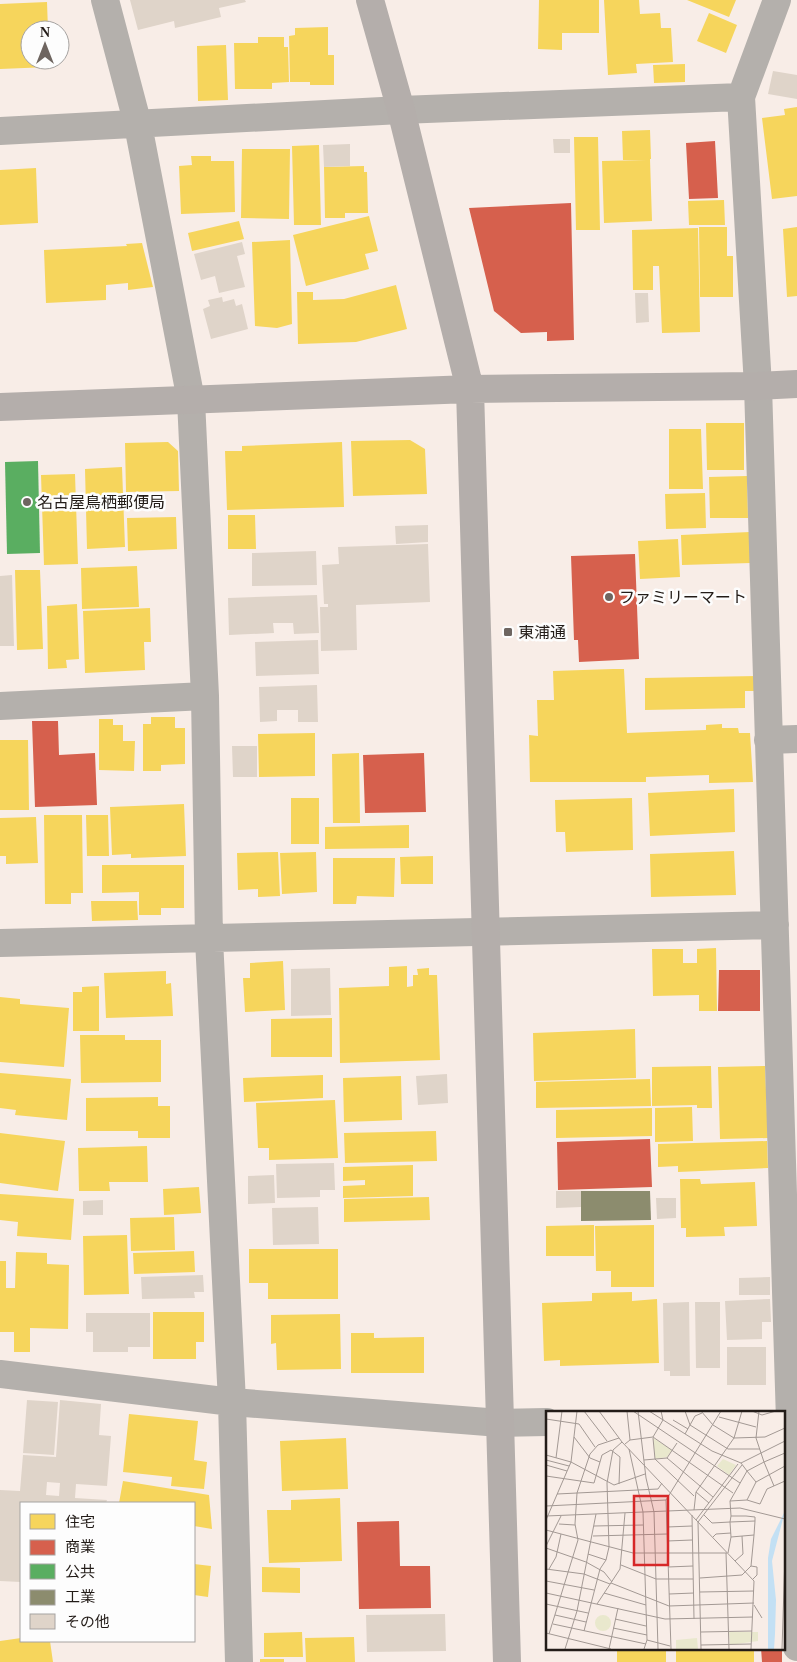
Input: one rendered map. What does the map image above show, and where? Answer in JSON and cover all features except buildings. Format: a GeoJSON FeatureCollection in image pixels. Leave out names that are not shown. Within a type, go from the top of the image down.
{"type":"FeatureCollection","features":[{"type":"Feature","properties":{"kind":"street"},"geometry":{"type":"LineString","coordinates":[[104,0],[138,125],[191,400],[205,696],[209,938],[232,1402],[239,1662]]}},
{"type":"Feature","properties":{"kind":"street"},"geometry":{"type":"LineString","coordinates":[[370,0],[401,110],[470,389],[507,1662]]}},
{"type":"Feature","properties":{"kind":"street"},"geometry":{"type":"LineString","coordinates":[[778,0],[742,97],[758,386],[775,925],[788,1077],[790,1418],[797,1647]]}},
{"type":"Feature","properties":{"kind":"street"},"geometry":{"type":"LineString","coordinates":[[0,131],[401,110],[742,97]]}},
{"type":"Feature","properties":{"kind":"street"},"geometry":{"type":"LineString","coordinates":[[0,407],[470,389],[797,384]]}},
{"type":"Feature","properties":{"kind":"street"},"geometry":{"type":"LineString","coordinates":[[0,706],[205,696]]}},
{"type":"Feature","properties":{"kind":"street"},"geometry":{"type":"LineString","coordinates":[[768,740],[797,739]]}},
{"type":"Feature","properties":{"kind":"street"},"geometry":{"type":"LineString","coordinates":[[0,943],[775,925]]}},
{"type":"Feature","properties":{"kind":"street"},"geometry":{"type":"LineString","coordinates":[[0,1374],[232,1402],[500,1423],[546,1422]]}},
{"type":"Feature","properties":{"kind":"place","name":"名古屋鳥栖郵便局"},"geometry":{"type":"Point","coordinates":[27,502]}},
{"type":"Feature","properties":{"kind":"place","name":"ファミリーマート"},"geometry":{"type":"Point","coordinates":[609,597]}},
{"type":"Feature","properties":{"kind":"place","name":"東浦通"},"geometry":{"type":"Point","coordinates":[508,632]}}]}
